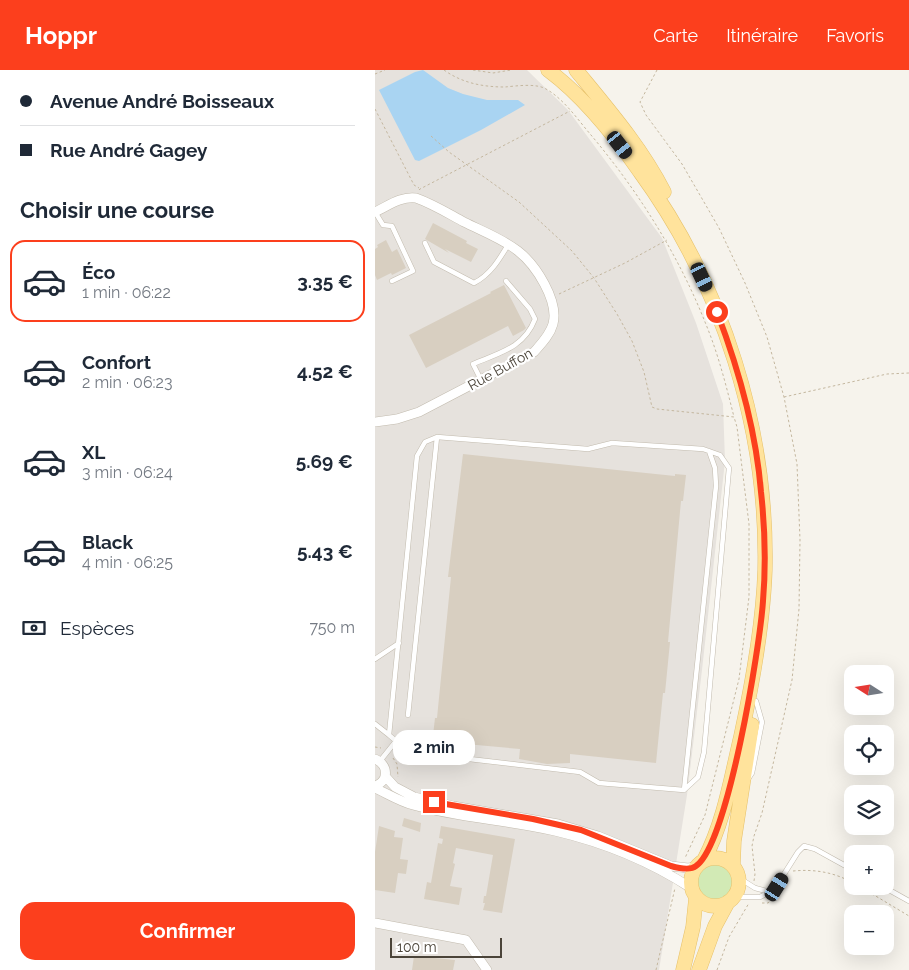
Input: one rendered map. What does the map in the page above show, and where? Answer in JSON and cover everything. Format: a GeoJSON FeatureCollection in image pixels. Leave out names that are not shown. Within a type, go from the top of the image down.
{"type":"FeatureCollection","features":[{"type":"Feature","properties":{"kind":"main road"},"geometry":{"type":"LineString","coordinates":[[547,70],[569,88],[614,136],[653,189],[682,238],[708,289],[727,337],[752,428],[761,489],[764,541],[765,568],[761,629],[751,693],[721,817],[691,877],[694,893],[693,927],[683,970]]}},
{"type":"Feature","properties":{"kind":"main road"},"geometry":{"type":"LineString","coordinates":[[576,70],[624,127],[661,185],[696,254],[723,313],[746,377],[761,440],[768,496],[771,551],[770,601],[764,655],[734,841],[733,865],[739,878],[738,888],[715,926],[699,970]]}},
{"type":"Feature","properties":{"kind":"main road"},"geometry":{"type":"LineString","coordinates":[[699,864],[711,858],[719,858],[733,865]]}},
{"type":"Feature","properties":{"kind":"main road"},"geometry":{"type":"LineString","coordinates":[[694,893],[708,905],[721,905],[731,900]]}},
{"type":"Feature","properties":{"kind":"street"},"geometry":{"type":"LineString","coordinates":[[375,212],[400,200],[416,198]]}},
{"type":"Feature","properties":{"kind":"street","name":"Rue Buffon"},"geometry":{"type":"LineString","coordinates":[[375,422],[397,419],[419,412],[534,352],[545,339],[553,324],[554,311],[551,297],[545,283],[526,258],[508,244],[416,198]]}},
{"type":"Feature","properties":{"kind":"street"},"geometry":{"type":"LineString","coordinates":[[375,787],[381,784],[385,776],[385,768],[378,760]]}},
{"type":"Feature","properties":{"kind":"street"},"geometry":{"type":"LineString","coordinates":[[385,776],[395,787],[414,797],[453,806],[558,824],[598,836],[671,866],[680,868],[699,864]]}},
{"type":"Feature","properties":{"kind":"street"},"geometry":{"type":"LineString","coordinates":[[375,787],[400,800],[432,810],[532,826],[578,837],[635,859],[677,880],[694,893]]}},
{"type":"Feature","properties":{"kind":"street"},"geometry":{"type":"LineString","coordinates":[[375,923],[466,940],[487,970]]}},
{"type":"Feature","properties":{"kind":"lane"},"geometry":{"type":"LineString","coordinates":[[375,212],[383,225],[392,226],[413,271],[392,281]]}},
{"type":"Feature","properties":{"kind":"lane"},"geometry":{"type":"LineString","coordinates":[[425,243],[434,262],[474,283],[484,278],[508,244]]}},
{"type":"Feature","properties":{"kind":"lane"},"geometry":{"type":"LineString","coordinates":[[481,380],[473,364],[516,346],[531,331],[535,319],[530,309],[506,281]]}},
{"type":"Feature","properties":{"kind":"lane"},"geometry":{"type":"LineString","coordinates":[[408,715],[437,437]]}},
{"type":"Feature","properties":{"kind":"lane"},"geometry":{"type":"LineString","coordinates":[[375,724],[396,741],[418,753],[580,772],[599,783],[684,790],[698,777],[704,752],[729,484],[729,468],[720,455],[703,449],[612,443],[587,449],[437,437],[425,442],[417,456],[389,735]]}},
{"type":"Feature","properties":{"kind":"lane"},"geometry":{"type":"LineString","coordinates":[[684,790],[716,486],[715,468],[709,451]]}},
{"type":"Feature","properties":{"kind":"lane"},"geometry":{"type":"LineString","coordinates":[[375,660],[399,643]]}},
{"type":"Feature","properties":{"kind":"lane"},"geometry":{"type":"LineString","coordinates":[[378,760],[396,741]]}},
{"type":"Feature","properties":{"kind":"lane"},"geometry":{"type":"LineString","coordinates":[[731,900],[760,897],[777,887],[798,852],[804,846],[815,849],[844,865]]}},
{"type":"Feature","properties":{"kind":"lane"},"geometry":{"type":"LineString","coordinates":[[739,878],[755,888],[770,892]]}},
{"type":"Feature","properties":{"kind":"lane"},"geometry":{"type":"LineString","coordinates":[[894,893],[909,901]]}},
{"type":"Feature","properties":{"kind":"path"},"geometry":{"type":"LineString","coordinates":[[375,74],[385,70]]}},
{"type":"Feature","properties":{"kind":"path"},"geometry":{"type":"LineString","coordinates":[[444,70],[484,86],[524,85],[545,88],[570,111],[614,162],[667,240],[686,276],[706,323],[722,369],[734,417]]}},
{"type":"Feature","properties":{"kind":"path"},"geometry":{"type":"LineString","coordinates":[[473,70],[493,73],[511,70]]}},
{"type":"Feature","properties":{"kind":"path"},"geometry":{"type":"LineString","coordinates":[[375,109],[414,185],[420,188]]}},
{"type":"Feature","properties":{"kind":"path"},"geometry":{"type":"LineString","coordinates":[[416,198],[420,188],[570,111]]}},
{"type":"Feature","properties":{"kind":"path"},"geometry":{"type":"LineString","coordinates":[[431,136],[449,152],[526,208],[573,250],[594,278]]}},
{"type":"Feature","properties":{"kind":"path"},"geometry":{"type":"LineString","coordinates":[[551,297],[594,278],[667,240]]}},
{"type":"Feature","properties":{"kind":"path"},"geometry":{"type":"LineString","coordinates":[[784,397],[887,374],[909,373]]}},
{"type":"Feature","properties":{"kind":"path"},"geometry":{"type":"LineString","coordinates":[[375,746],[381,748]]}},
{"type":"Feature","properties":{"kind":"path"},"geometry":{"type":"LineString","coordinates":[[393,758],[397,764],[399,781]]}},
{"type":"Feature","properties":{"kind":"path"},"geometry":{"type":"LineString","coordinates":[[790,874],[795,870],[816,870],[844,878]]}},
{"type":"Feature","properties":{"kind":"path"},"geometry":{"type":"LineString","coordinates":[[656,970],[677,880]]}},
{"type":"Feature","properties":{"kind":"path"},"geometry":{"type":"LineString","coordinates":[[760,903],[768,903],[780,892]]}},
{"type":"Feature","properties":{"kind":"path"},"geometry":{"type":"LineString","coordinates":[[874,895],[909,916]]}},
{"type":"Feature","properties":{"kind":"path"},"geometry":{"type":"LineString","coordinates":[[717,970],[729,937],[749,902],[752,902]]}},
{"type":"Feature","properties":{"kind":"shaded area"},"geometry":{"type":"Polygon","coordinates":[[[375,70],[527,70],[568,110],[662,238],[696,323],[723,404],[725,461],[702,670],[687,795],[659,970],[375,970],[375,70]]]}},
{"type":"Feature","properties":{"kind":"green space"},"geometry":{"type":"Polygon","coordinates":[[[715,865],[722,866],[727,870],[731,875],[731,889],[727,894],[722,898],[715,899],[708,898],[703,894],[699,889],[698,882],[699,875],[703,870],[708,866],[715,865]]]}},
{"type":"Feature","properties":{"kind":"water"},"geometry":{"type":"Polygon","coordinates":[[[423,70],[448,88],[463,94],[487,100],[518,100],[525,105],[481,130],[419,161],[415,160],[379,90],[423,70]]]}},
{"type":"Feature","properties":{"kind":"building"},"geometry":{"type":"Polygon","coordinates":[[[433,223],[478,249],[471,262],[445,249],[449,253],[425,239],[433,223]]]}},
{"type":"Feature","properties":{"kind":"building"},"geometry":{"type":"Polygon","coordinates":[[[386,240],[392,252],[397,249],[406,268],[377,280],[375,275],[375,249],[378,247],[377,245],[386,240]]]}},
{"type":"Feature","properties":{"kind":"building"},"geometry":{"type":"Polygon","coordinates":[[[504,285],[526,328],[513,336],[508,326],[426,368],[409,335],[504,285]]]}},
{"type":"Feature","properties":{"kind":"building"},"geometry":{"type":"Polygon","coordinates":[[[463,454],[675,476],[675,474],[686,475],[683,501],[681,501],[668,642],[670,642],[656,763],[570,754],[570,763],[547,764],[519,759],[520,749],[443,742],[443,745],[432,744],[435,718],[437,718],[451,577],[448,577],[463,454]]]}},
{"type":"Feature","properties":{"kind":"building"},"geometry":{"type":"Polygon","coordinates":[[[404,818],[421,823],[420,832],[402,826],[404,818]]]}},
{"type":"Feature","properties":{"kind":"building"},"geometry":{"type":"Polygon","coordinates":[[[379,826],[395,831],[394,837],[403,838],[400,859],[408,860],[406,874],[398,873],[395,893],[375,890],[375,852],[379,826]]]}},
{"type":"Feature","properties":{"kind":"building"},"geometry":{"type":"Polygon","coordinates":[[[441,826],[515,839],[502,913],[483,910],[484,896],[486,896],[493,855],[456,848],[453,863],[455,864],[450,886],[462,888],[459,905],[424,899],[427,882],[431,883],[438,843],[442,844],[443,839],[439,838],[441,826]]]}},
{"type":"Feature","properties":{"kind":"building"},"geometry":{"type":"Polygon","coordinates":[[[414,956],[455,960],[453,970],[412,970],[414,956]]]}},
{"type":"Feature","properties":{"kind":"route"},"geometry":{"type":"LineString","coordinates":[[434,802],[533,819],[581,830],[659,862],[680,868],[695,867],[703,860],[721,817],[751,693],[759,638],[765,568],[761,489],[752,428],[737,369],[717,312]]}}]}
